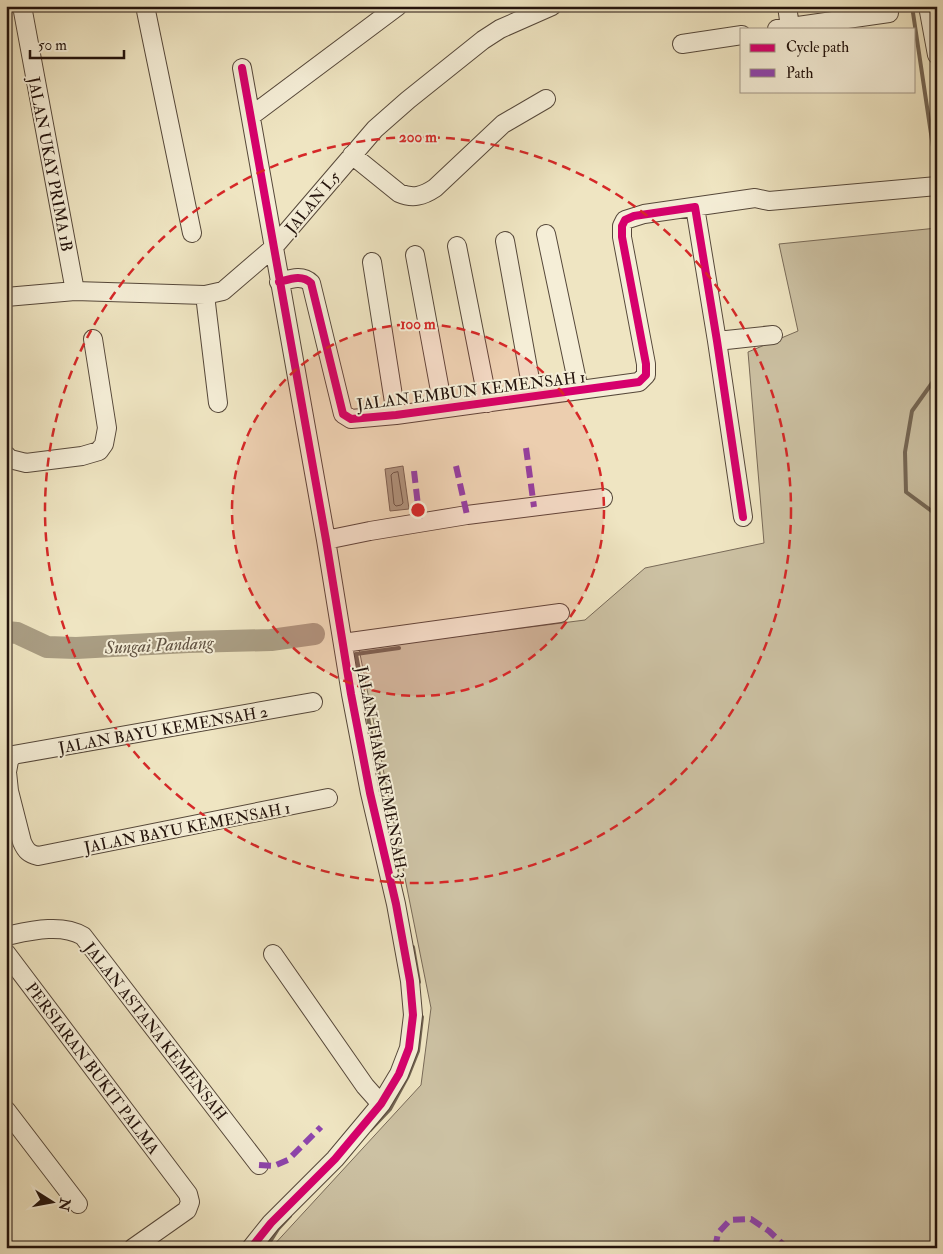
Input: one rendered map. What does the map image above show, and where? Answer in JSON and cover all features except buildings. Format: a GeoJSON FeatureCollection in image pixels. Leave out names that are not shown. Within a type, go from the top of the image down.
{"type":"FeatureCollection","features":[{"type":"Feature","properties":{"kind":"street","name":"JALAN UKAY PRIMA 1B"},"geometry":{"type":"LineString","coordinates":[[22,6],[75,291]]}},
{"type":"Feature","properties":{"kind":"street"},"geometry":{"type":"LineString","coordinates":[[144,6],[192,233]]}},
{"type":"Feature","properties":{"kind":"street"},"geometry":{"type":"LineString","coordinates":[[251,116],[398,6]]}},
{"type":"Feature","properties":{"kind":"street","name":"JALAN L5"},"geometry":{"type":"LineString","coordinates":[[6,297],[75,291],[205,296],[222,291],[273,248],[375,129],[408,100],[483,40],[500,29],[552,6]]}},
{"type":"Feature","properties":{"kind":"street"},"geometry":{"type":"LineString","coordinates":[[787,6],[784,28],[889,12]]}},
{"type":"Feature","properties":{"kind":"street"},"geometry":{"type":"LineString","coordinates":[[928,6],[937,55]]}},
{"type":"Feature","properties":{"kind":"street"},"geometry":{"type":"LineString","coordinates":[[682,44],[740,35]]}},
{"type":"Feature","properties":{"kind":"street","name":"JALAN TIARA KEMENSAH 3"},"geometry":{"type":"LineString","coordinates":[[242,68],[370,793],[396,904],[410,981],[413,1015],[409,1048],[399,1074],[381,1104],[335,1159],[270,1223],[251,1248]]}},
{"type":"Feature","properties":{"kind":"street"},"geometry":{"type":"LineString","coordinates":[[352,155],[399,194],[413,197],[426,194],[469,157],[503,124],[546,99]]}},
{"type":"Feature","properties":{"kind":"street"},"geometry":{"type":"LineString","coordinates":[[743,517],[695,207],[755,198],[768,201],[937,186]]}},
{"type":"Feature","properties":{"kind":"street","name":"JALAN EMBUN KEMENSAH 1"},"geometry":{"type":"LineString","coordinates":[[279,282],[299,277],[307,279],[311,283],[343,414],[351,419],[396,415],[443,407],[488,403],[639,382],[646,376],[646,370],[622,237],[622,226],[625,220],[634,216],[695,207]]}},
{"type":"Feature","properties":{"kind":"street"},"geometry":{"type":"LineString","coordinates":[[546,234],[579,390]]}},
{"type":"Feature","properties":{"kind":"street"},"geometry":{"type":"LineString","coordinates":[[505,241],[532,396]]}},
{"type":"Feature","properties":{"kind":"street"},"geometry":{"type":"LineString","coordinates":[[457,246],[488,403]]}},
{"type":"Feature","properties":{"kind":"street"},"geometry":{"type":"LineString","coordinates":[[415,255],[443,407]]}},
{"type":"Feature","properties":{"kind":"street"},"geometry":{"type":"LineString","coordinates":[[372,262],[396,415]]}},
{"type":"Feature","properties":{"kind":"street"},"geometry":{"type":"LineString","coordinates":[[205,296],[218,403]]}},
{"type":"Feature","properties":{"kind":"street"},"geometry":{"type":"LineString","coordinates":[[717,342],[773,335]]}},
{"type":"Feature","properties":{"kind":"street"},"geometry":{"type":"LineString","coordinates":[[6,456],[10,459],[26,463],[82,456],[99,451],[104,444],[107,428],[93,339]]}},
{"type":"Feature","properties":{"kind":"street"},"geometry":{"type":"LineString","coordinates":[[326,540],[467,515],[603,498]]}},
{"type":"Feature","properties":{"kind":"street"},"geometry":{"type":"LineString","coordinates":[[343,643],[560,613]]}},
{"type":"Feature","properties":{"kind":"street","name":"JALAN BAYU KEMENSAH 2"},"geometry":{"type":"LineString","coordinates":[[8,791],[8,765],[13,755],[313,702]]}},
{"type":"Feature","properties":{"kind":"street"},"geometry":{"type":"LineString","coordinates":[[8,791],[10,812]]}},
{"type":"Feature","properties":{"kind":"street","name":"JALAN BAYU KEMENSAH 1"},"geometry":{"type":"LineString","coordinates":[[10,812],[25,850],[30,854],[45,855],[328,798]]}},
{"type":"Feature","properties":{"kind":"street","name":"JALAN ASTANA KEMENSAH"},"geometry":{"type":"LineString","coordinates":[[6,936],[30,931],[64,929],[83,936],[259,1165]]}},
{"type":"Feature","properties":{"kind":"street","name":"PERSIARAN BUKIT PALMA"},"geometry":{"type":"LineString","coordinates":[[6,953],[188,1194],[190,1202],[187,1210],[133,1248]]}},
{"type":"Feature","properties":{"kind":"street"},"geometry":{"type":"LineString","coordinates":[[273,954],[365,1086],[381,1104]]}},
{"type":"Feature","properties":{"kind":"street"},"geometry":{"type":"LineString","coordinates":[[6,1110],[78,1204]]}},
{"type":"Feature","properties":{"kind":"shaded area"},"geometry":{"type":"Polygon","coordinates":[[[937,228],[937,1248],[271,1248],[421,1085],[431,1008],[359,649],[585,620],[645,568],[764,543],[748,352],[798,331],[779,244],[937,228]]]}},
{"type":"Feature","properties":{"kind":"water"},"geometry":{"type":"Polygon","coordinates":[[[403,466],[409,509],[390,511],[385,469],[403,466]]]}},
{"type":"Feature","properties":{"kind":"waterway"},"geometry":{"type":"LineString","coordinates":[[912,6],[915,28]]}},
{"type":"Feature","properties":{"kind":"waterway"},"geometry":{"type":"LineString","coordinates":[[916,33],[937,174]]}},
{"type":"Feature","properties":{"kind":"waterway"},"geometry":{"type":"LineString","coordinates":[[937,376],[912,411],[905,452],[906,492],[937,515]]}},
{"type":"Feature","properties":{"kind":"waterway","name":"Sungai Pandang"},"geometry":{"type":"LineString","coordinates":[[6,632],[17,633],[47,647],[76,648],[271,640],[314,634]]}},
{"type":"Feature","properties":{"kind":"waterway","name":"Sungai Pandang"},"geometry":{"type":"LineString","coordinates":[[397,870],[356,654],[399,648]]}},
{"type":"Feature","properties":{"kind":"waterway","name":"Sungai Pandang"},"geometry":{"type":"LineString","coordinates":[[413,947],[419,982]]}},
{"type":"Feature","properties":{"kind":"waterway","name":"Sungai Pandang"},"geometry":{"type":"LineString","coordinates":[[370,1130],[390,1109],[408,1076],[418,1051],[422,1017]]}},
{"type":"Feature","properties":{"kind":"waterway","name":"Sungai Pandang"},"geometry":{"type":"LineString","coordinates":[[266,1248],[278,1229],[290,1216]]}},
{"type":"Feature","properties":{"kind":"marked path"},"geometry":{"type":"LineString","coordinates":[[526,448],[534,507]]}},
{"type":"Feature","properties":{"kind":"marked path"},"geometry":{"type":"LineString","coordinates":[[456,466],[467,515]]}},
{"type":"Feature","properties":{"kind":"marked path"},"geometry":{"type":"LineString","coordinates":[[414,471],[420,523]]}},
{"type":"Feature","properties":{"kind":"marked path"},"geometry":{"type":"LineString","coordinates":[[259,1165],[274,1166],[288,1160],[321,1127]]}},
{"type":"Feature","properties":{"kind":"marked path"},"geometry":{"type":"LineString","coordinates":[[715,1248],[718,1233],[730,1220],[751,1219],[769,1231],[787,1248]]}},
{"type":"Feature","properties":{"kind":"cycle path"},"geometry":{"type":"LineString","coordinates":[[242,68],[326,540],[351,694],[370,793],[396,904],[410,981],[413,1015],[409,1048],[399,1074],[381,1104],[335,1159],[271,1223],[251,1248]]}},
{"type":"Feature","properties":{"kind":"cycle path"},"geometry":{"type":"LineString","coordinates":[[279,282],[300,278],[311,283],[343,414],[351,419],[396,415],[639,382],[646,375],[646,364],[622,237],[622,226],[625,220],[634,216],[695,207],[743,517]]}}]}
